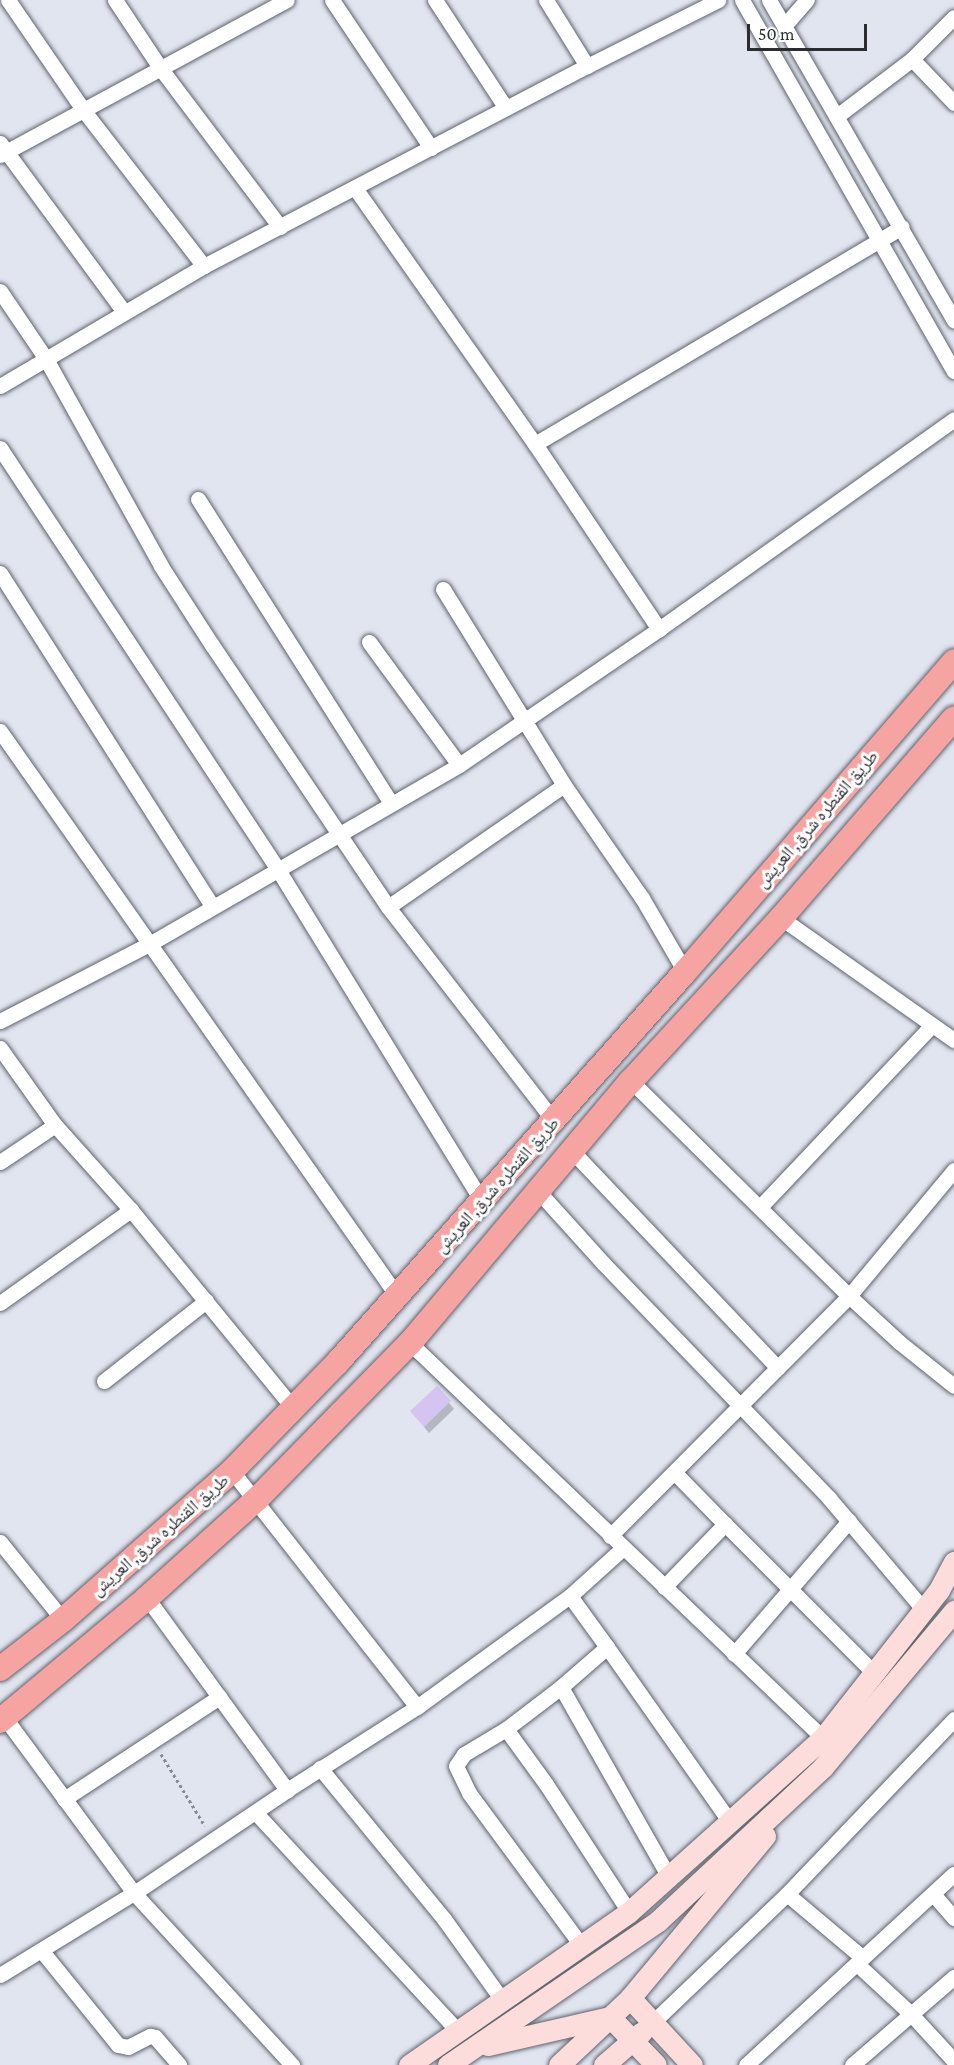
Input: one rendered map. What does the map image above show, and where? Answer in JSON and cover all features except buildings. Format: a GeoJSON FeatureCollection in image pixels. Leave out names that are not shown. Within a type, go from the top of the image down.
{"type":"FeatureCollection","features":[{"type":"Feature","properties":{"kind":"highway","name":"طريق القنطره شرق, العريش"},"geometry":{"type":"LineString","coordinates":[[0,1669],[63,1620],[232,1471],[293,1408],[398,1297],[554,1121],[954,661]]}},
{"type":"Feature","properties":{"kind":"highway","name":"طريق القنطره شرق, العريش"},"geometry":{"type":"LineString","coordinates":[[2,1720],[147,1598],[256,1499],[410,1343],[631,1081],[781,918],[954,718]]}},
{"type":"Feature","properties":{"kind":"main road"},"geometry":{"type":"LineString","coordinates":[[448,2065],[464,2041],[503,2001],[629,1912],[823,1738],[924,1610],[954,1562]]}},
{"type":"Feature","properties":{"kind":"main road"},"geometry":{"type":"LineString","coordinates":[[559,2065],[630,1998],[954,1611]]}},
{"type":"Feature","properties":{"kind":"main road"},"geometry":{"type":"LineString","coordinates":[[409,2065],[464,2041],[576,1979],[658,1921],[822,1767]]}},
{"type":"Feature","properties":{"kind":"main road"},"geometry":{"type":"LineString","coordinates":[[562,1959],[576,1979]]}},
{"type":"Feature","properties":{"kind":"main road"},"geometry":{"type":"LineString","coordinates":[[630,1998],[692,2065]]}},
{"type":"Feature","properties":{"kind":"main road"},"geometry":{"type":"LineString","coordinates":[[464,2041],[609,2017]]}},
{"type":"Feature","properties":{"kind":"main road"},"geometry":{"type":"LineString","coordinates":[[609,2017],[656,2065]]}},
{"type":"Feature","properties":{"kind":"main road"},"geometry":{"type":"LineString","coordinates":[[604,2065],[653,2022]]}},
{"type":"Feature","properties":{"kind":"street"},"geometry":{"type":"LineString","coordinates":[[8,0],[84,111],[204,266]]}},
{"type":"Feature","properties":{"kind":"street"},"geometry":{"type":"LineString","coordinates":[[115,0],[161,69],[280,227]]}},
{"type":"Feature","properties":{"kind":"street"},"geometry":{"type":"LineString","coordinates":[[124,312],[2,150],[84,111],[287,0]]}},
{"type":"Feature","properties":{"kind":"street"},"geometry":{"type":"LineString","coordinates":[[332,0],[431,148]]}},
{"type":"Feature","properties":{"kind":"street"},"geometry":{"type":"LineString","coordinates":[[435,0],[506,108]]}},
{"type":"Feature","properties":{"kind":"street"},"geometry":{"type":"LineString","coordinates":[[546,0],[588,66]]}},
{"type":"Feature","properties":{"kind":"street"},"geometry":{"type":"LineString","coordinates":[[0,386],[204,266],[718,0]]}},
{"type":"Feature","properties":{"kind":"street"},"geometry":{"type":"LineString","coordinates":[[742,0],[954,371]]}},
{"type":"Feature","properties":{"kind":"street"},"geometry":{"type":"LineString","coordinates":[[770,0],[954,320]]}},
{"type":"Feature","properties":{"kind":"street"},"geometry":{"type":"LineString","coordinates":[[784,26],[807,0]]}},
{"type":"Feature","properties":{"kind":"street"},"geometry":{"type":"LineString","coordinates":[[837,116],[912,59],[954,17]]}},
{"type":"Feature","properties":{"kind":"street"},"geometry":{"type":"LineString","coordinates":[[912,59],[954,103]]}},
{"type":"Feature","properties":{"kind":"street"},"geometry":{"type":"LineString","coordinates":[[355,188],[535,444],[659,629]]}},
{"type":"Feature","properties":{"kind":"street"},"geometry":{"type":"LineString","coordinates":[[535,444],[902,227]]}},
{"type":"Feature","properties":{"kind":"street"},"geometry":{"type":"LineString","coordinates":[[0,291],[46,359],[160,566],[387,907],[554,1121]]}},
{"type":"Feature","properties":{"kind":"street"},"geometry":{"type":"LineString","coordinates":[[0,1021],[151,943],[277,868],[459,765],[527,721],[659,629],[954,419]]}},
{"type":"Feature","properties":{"kind":"street"},"geometry":{"type":"LineString","coordinates":[[0,448],[277,868],[482,1201]]}},
{"type":"Feature","properties":{"kind":"street"},"geometry":{"type":"LineString","coordinates":[[198,499],[391,803]]}},
{"type":"Feature","properties":{"kind":"street"},"geometry":{"type":"LineString","coordinates":[[0,573],[212,906]]}},
{"type":"Feature","properties":{"kind":"street"},"geometry":{"type":"LineString","coordinates":[[443,589],[527,721],[564,785],[642,898],[685,972]]}},
{"type":"Feature","properties":{"kind":"street"},"geometry":{"type":"LineString","coordinates":[[369,642],[459,765]]}},
{"type":"Feature","properties":{"kind":"street"},"geometry":{"type":"LineString","coordinates":[[0,731],[398,1297]]}},
{"type":"Feature","properties":{"kind":"street"},"geometry":{"type":"LineString","coordinates":[[387,907],[564,785]]}},
{"type":"Feature","properties":{"kind":"street"},"geometry":{"type":"LineString","coordinates":[[781,918],[954,1040]]}},
{"type":"Feature","properties":{"kind":"street"},"geometry":{"type":"LineString","coordinates":[[760,1207],[932,1025]]}},
{"type":"Feature","properties":{"kind":"street"},"geometry":{"type":"LineString","coordinates":[[0,1048],[55,1125],[130,1210],[293,1408]]}},
{"type":"Feature","properties":{"kind":"street"},"geometry":{"type":"LineString","coordinates":[[631,1081],[849,1296],[899,1342],[954,1386]]}},
{"type":"Feature","properties":{"kind":"street"},"geometry":{"type":"LineString","coordinates":[[0,1162],[55,1125]]}},
{"type":"Feature","properties":{"kind":"street"},"geometry":{"type":"LineString","coordinates":[[572,1151],[778,1368]]}},
{"type":"Feature","properties":{"kind":"street"},"geometry":{"type":"LineString","coordinates":[[610,1536],[849,1296],[954,1170]]}},
{"type":"Feature","properties":{"kind":"street"},"geometry":{"type":"LineString","coordinates":[[538,1191],[604,1264],[741,1405],[849,1521],[924,1610]]}},
{"type":"Feature","properties":{"kind":"street"},"geometry":{"type":"LineString","coordinates":[[0,1303],[130,1210]]}},
{"type":"Feature","properties":{"kind":"street"},"geometry":{"type":"LineString","coordinates":[[104,1381],[206,1301]]}},
{"type":"Feature","properties":{"kind":"street"},"geometry":{"type":"LineString","coordinates":[[410,1343],[823,1738]]}},
{"type":"Feature","properties":{"kind":"street"},"geometry":{"type":"LineString","coordinates":[[232,1471],[417,1707]]}},
{"type":"Feature","properties":{"kind":"street"},"geometry":{"type":"LineString","coordinates":[[674,1472],[875,1674]]}},
{"type":"Feature","properties":{"kind":"street"},"geometry":{"type":"LineString","coordinates":[[734,1654],[849,1521]]}},
{"type":"Feature","properties":{"kind":"street"},"geometry":{"type":"LineString","coordinates":[[664,1587],[725,1524]]}},
{"type":"Feature","properties":{"kind":"street"},"geometry":{"type":"LineString","coordinates":[[0,1542],[63,1620]]}},
{"type":"Feature","properties":{"kind":"street"},"geometry":{"type":"LineString","coordinates":[[0,1975],[134,1893],[320,1768],[417,1707],[570,1596],[623,1548]]}},
{"type":"Feature","properties":{"kind":"street"},"geometry":{"type":"LineString","coordinates":[[570,1596],[730,1822]]}},
{"type":"Feature","properties":{"kind":"street"},"geometry":{"type":"LineString","coordinates":[[147,1598],[287,1790]]}},
{"type":"Feature","properties":{"kind":"street"},"geometry":{"type":"LineString","coordinates":[[582,1946],[469,1793],[457,1772],[458,1760],[506,1729],[561,1687],[607,1647]]}},
{"type":"Feature","properties":{"kind":"street"},"geometry":{"type":"LineString","coordinates":[[561,1687],[669,1877]]}},
{"type":"Feature","properties":{"kind":"street"},"geometry":{"type":"LineString","coordinates":[[64,1798],[219,1697]]}},
{"type":"Feature","properties":{"kind":"street"},"geometry":{"type":"LineString","coordinates":[[653,2022],[787,1894],[954,1719]]}},
{"type":"Feature","properties":{"kind":"street"},"geometry":{"type":"LineString","coordinates":[[2,1720],[64,1798],[134,1893],[292,2065]]}},
{"type":"Feature","properties":{"kind":"street"},"geometry":{"type":"LineString","coordinates":[[506,1729],[546,1784],[629,1912]]}},
{"type":"Feature","properties":{"kind":"street"},"geometry":{"type":"LineString","coordinates":[[320,1768],[444,1919],[503,2001]]}},
{"type":"Feature","properties":{"kind":"street"},"geometry":{"type":"LineString","coordinates":[[255,1812],[464,2041]]}},
{"type":"Feature","properties":{"kind":"street"},"geometry":{"type":"LineString","coordinates":[[746,2065],[954,1874]]}},
{"type":"Feature","properties":{"kind":"street"},"geometry":{"type":"LineString","coordinates":[[787,1894],[860,1961],[954,2061]]}},
{"type":"Feature","properties":{"kind":"street"},"geometry":{"type":"LineString","coordinates":[[933,1894],[954,1918]]}},
{"type":"Feature","properties":{"kind":"street"},"geometry":{"type":"LineString","coordinates":[[41,1950],[118,2045],[128,2047],[150,2036],[155,2037],[179,2065]]}},
{"type":"Feature","properties":{"kind":"street"},"geometry":{"type":"LineString","coordinates":[[852,2065],[954,1977]]}},
{"type":"Feature","properties":{"kind":"path"},"geometry":{"type":"LineString","coordinates":[[161,1754],[214,1841]]}}]}
